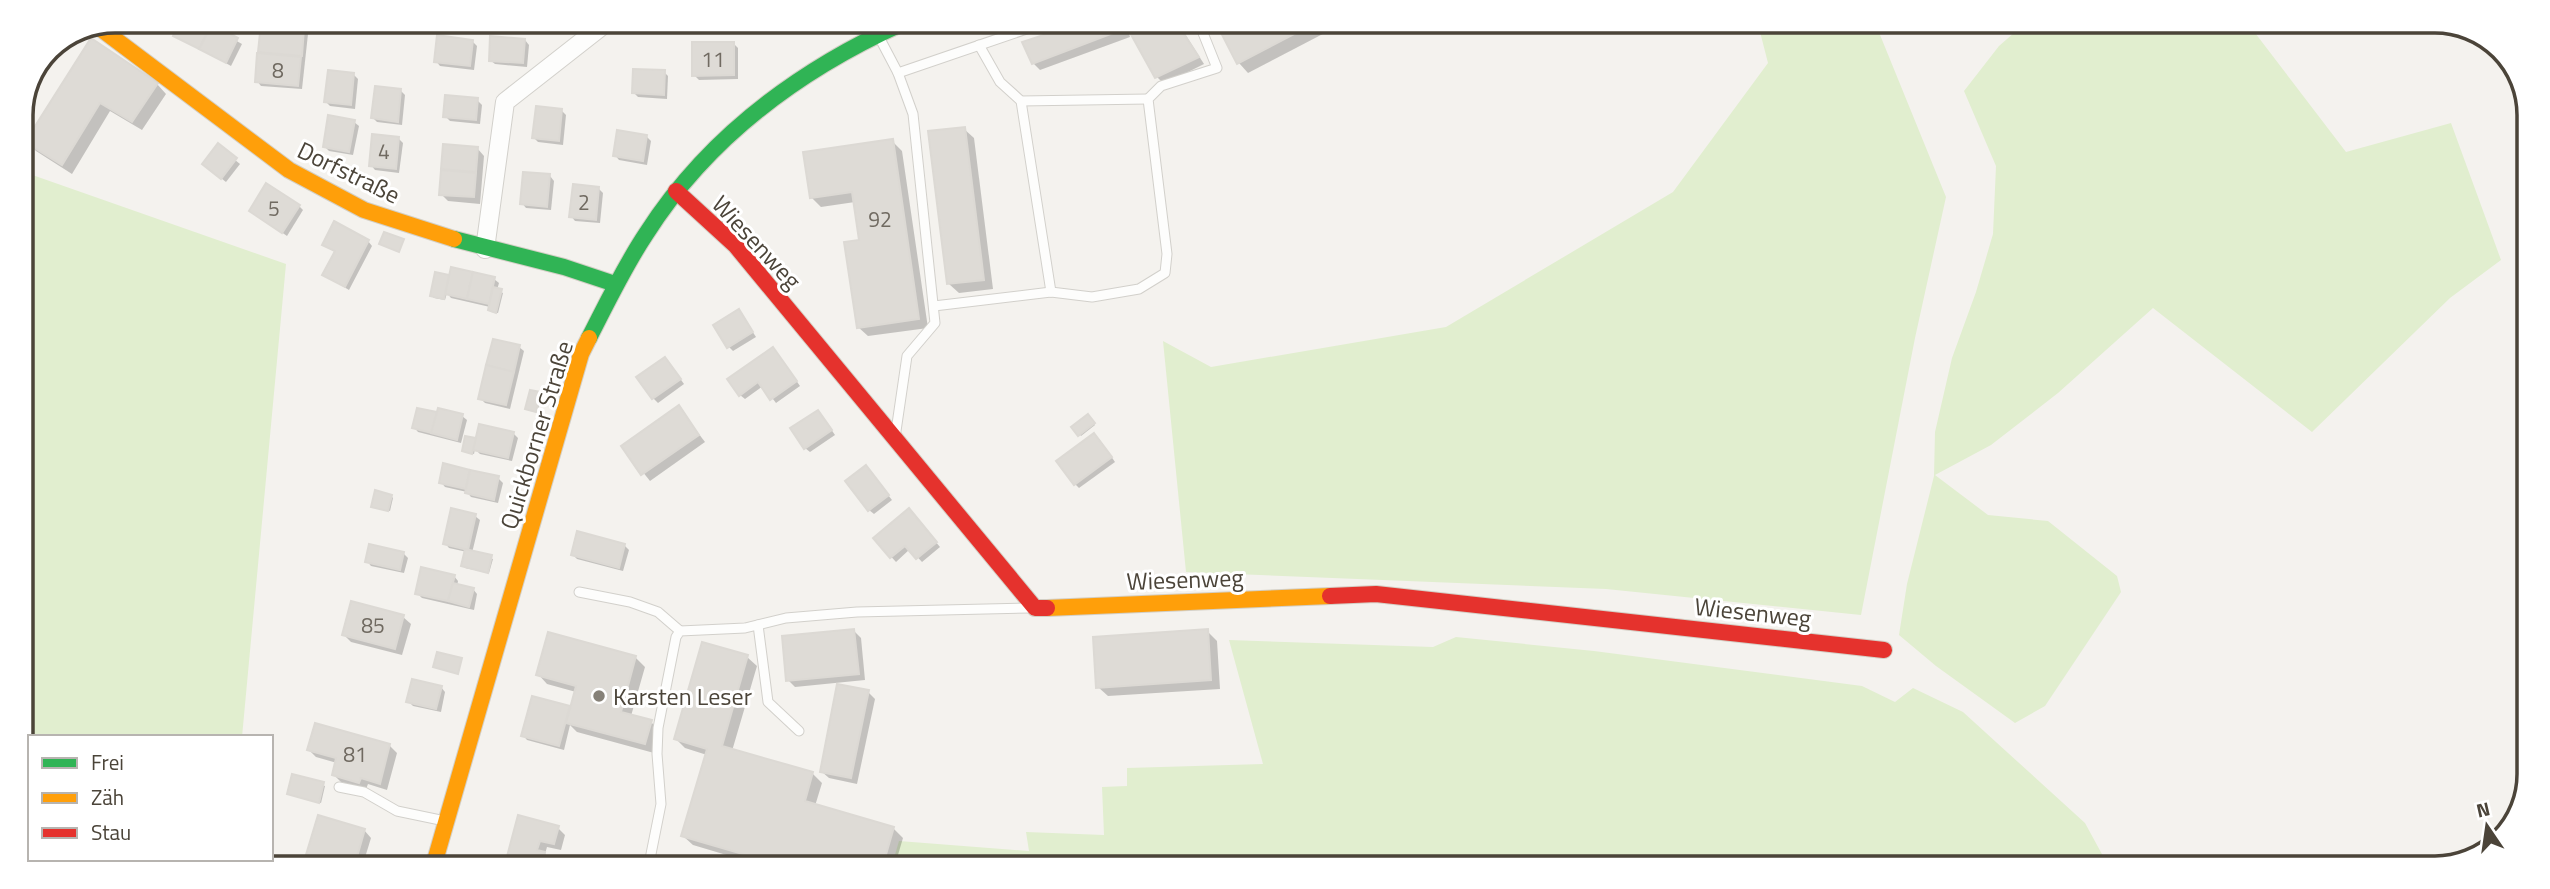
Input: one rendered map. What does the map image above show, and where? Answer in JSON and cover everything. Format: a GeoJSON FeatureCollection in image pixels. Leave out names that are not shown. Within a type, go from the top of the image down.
{"type":"FeatureCollection","features":[{"type":"Feature","properties":{"kind":"street","name":"Dorfstraße"},"geometry":{"type":"LineString","coordinates":[[116,33],[289,170],[364,209],[485,249],[564,267],[615,285]]}},
{"type":"Feature","properties":{"kind":"street"},"geometry":{"type":"LineString","coordinates":[[485,249],[505,102],[586,33]]}},
{"type":"Feature","properties":{"kind":"street","name":"Quickborner Straße"},"geometry":{"type":"LineString","coordinates":[[436,856],[581,354],[615,285],[647,231],[677,191],[733,128],[808,73],[877,33]]}},
{"type":"Feature","properties":{"kind":"street","name":"Wiesenweg"},"geometry":{"type":"LineString","coordinates":[[677,191],[735,245],[1035,608],[1376,594],[1884,650]]}},
{"type":"Feature","properties":{"kind":"lane"},"geometry":{"type":"LineString","coordinates":[[877,33],[898,73],[913,114],[935,323],[907,356],[895,439]]}},
{"type":"Feature","properties":{"kind":"lane"},"geometry":{"type":"LineString","coordinates":[[898,73],[1014,33]]}},
{"type":"Feature","properties":{"kind":"lane"},"geometry":{"type":"LineString","coordinates":[[1021,101],[1149,99],[1161,86],[1217,68],[1203,33]]}},
{"type":"Feature","properties":{"kind":"lane"},"geometry":{"type":"LineString","coordinates":[[979,45],[1000,82],[1021,101],[1051,292]]}},
{"type":"Feature","properties":{"kind":"lane"},"geometry":{"type":"LineString","coordinates":[[934,306],[1051,292],[1092,297],[1139,289],[1165,272],[1167,254],[1149,99]]}},
{"type":"Feature","properties":{"kind":"lane"},"geometry":{"type":"LineString","coordinates":[[579,593],[630,602],[658,612],[680,631],[705,631],[758,625],[786,618],[871,611],[1035,608]]}},
{"type":"Feature","properties":{"kind":"lane"},"geometry":{"type":"LineString","coordinates":[[758,625],[768,702],[799,732]]}},
{"type":"Feature","properties":{"kind":"lane"},"geometry":{"type":"LineString","coordinates":[[651,856],[661,804],[658,728],[676,637],[680,631]]}},
{"type":"Feature","properties":{"kind":"lane"},"geometry":{"type":"LineString","coordinates":[[339,787],[364,792],[397,811],[446,822]]}},
{"type":"Feature","properties":{"kind":"green space"},"geometry":{"type":"Polygon","coordinates":[[[1760,33],[1879,33],[1946,197],[1915,338],[1861,615],[1606,589],[1186,572],[1163,341],[1211,367],[1446,327],[1673,192],[1768,63],[1760,33]]]}},
{"type":"Feature","properties":{"kind":"green space"},"geometry":{"type":"Polygon","coordinates":[[[2014,33],[2255,33],[2346,152],[2451,123],[2501,260],[2450,298],[2312,432],[2153,308],[2058,393],[1991,445],[1935,475],[1988,515],[2048,521],[2117,576],[2121,592],[2045,706],[2015,723],[1936,666],[1899,635],[1907,584],[1934,476],[1935,432],[1952,358],[1993,234],[1996,166],[1964,91],[1999,46],[2014,33]]]}},
{"type":"Feature","properties":{"kind":"green space"},"geometry":{"type":"Polygon","coordinates":[[[33,175],[286,264],[242,735],[33,735],[33,175]]]}},
{"type":"Feature","properties":{"kind":"green space"},"geometry":{"type":"Polygon","coordinates":[[[1456,637],[1594,651],[1862,686],[1895,702],[1913,688],[1963,712],[2085,823],[2103,856],[895,856],[899,841],[1029,851],[1026,832],[1104,835],[1102,787],[1127,786],[1127,768],[1263,764],[1229,640],[1433,647],[1456,637]]]}},
{"type":"Feature","properties":{"kind":"building"},"geometry":{"type":"Polygon","coordinates":[[[174,33],[207,33],[199,49],[173,36],[174,33]]]}},
{"type":"Feature","properties":{"kind":"building"},"geometry":{"type":"Polygon","coordinates":[[[207,33],[229,33],[238,38],[226,63],[199,49],[207,33]]]}},
{"type":"Feature","properties":{"kind":"building"},"geometry":{"type":"Polygon","coordinates":[[[260,33],[304,33],[302,56],[258,52],[260,33]]]}},
{"type":"Feature","properties":{"kind":"building"},"geometry":{"type":"Polygon","coordinates":[[[1049,33],[1113,33],[1032,64],[1022,42],[1049,33]]]}},
{"type":"Feature","properties":{"kind":"building"},"geometry":{"type":"Polygon","coordinates":[[[1130,33],[1183,33],[1199,57],[1155,78],[1130,33]]]}},
{"type":"Feature","properties":{"kind":"building"},"geometry":{"type":"Polygon","coordinates":[[[1221,33],[1296,33],[1237,64],[1221,33]]]}},
{"type":"Feature","properties":{"kind":"building"},"geometry":{"type":"Polygon","coordinates":[[[437,35],[473,40],[470,66],[434,62],[437,35]]]}},
{"type":"Feature","properties":{"kind":"building"},"geometry":{"type":"Polygon","coordinates":[[[490,36],[525,39],[523,63],[489,61],[490,36]]]}},
{"type":"Feature","properties":{"kind":"building"},"geometry":{"type":"Polygon","coordinates":[[[91,38],[158,83],[132,122],[100,103],[62,165],[33,147],[33,129],[91,38]]]}},
{"type":"Feature","properties":{"kind":"building"},"geometry":{"type":"Polygon","coordinates":[[[692,42],[734,42],[734,75],[692,76],[692,42]]]}},
{"type":"Feature","properties":{"kind":"building"},"geometry":{"type":"Polygon","coordinates":[[[257,53],[301,57],[298,86],[255,82],[257,53]]]}},
{"type":"Feature","properties":{"kind":"building"},"geometry":{"type":"Polygon","coordinates":[[[633,69],[665,70],[664,95],[632,93],[633,69]]]}},
{"type":"Feature","properties":{"kind":"building"},"geometry":{"type":"Polygon","coordinates":[[[328,70],[354,73],[351,105],[324,102],[328,70]]]}},
{"type":"Feature","properties":{"kind":"building"},"geometry":{"type":"Polygon","coordinates":[[[375,86],[401,89],[398,122],[371,118],[375,86]]]}},
{"type":"Feature","properties":{"kind":"building"},"geometry":{"type":"Polygon","coordinates":[[[445,95],[478,98],[476,120],[443,117],[445,95]]]}},
{"type":"Feature","properties":{"kind":"building"},"geometry":{"type":"Polygon","coordinates":[[[536,106],[562,109],[559,141],[532,138],[536,106]]]}},
{"type":"Feature","properties":{"kind":"building"},"geometry":{"type":"Polygon","coordinates":[[[328,115],[355,120],[349,152],[323,147],[328,115]]]}},
{"type":"Feature","properties":{"kind":"building"},"geometry":{"type":"Polygon","coordinates":[[[965,127],[984,280],[947,284],[928,131],[965,127]]]}},
{"type":"Feature","properties":{"kind":"building"},"geometry":{"type":"Polygon","coordinates":[[[617,130],[647,135],[643,161],[613,156],[617,130]]]}},
{"type":"Feature","properties":{"kind":"building"},"geometry":{"type":"Polygon","coordinates":[[[372,134],[399,137],[396,169],[369,166],[372,134]]]}},
{"type":"Feature","properties":{"kind":"building"},"geometry":{"type":"Polygon","coordinates":[[[893,139],[919,319],[857,328],[844,242],[859,240],[852,192],[810,198],[803,152],[893,139]]]}},
{"type":"Feature","properties":{"kind":"building"},"geometry":{"type":"Polygon","coordinates":[[[218,143],[237,158],[221,179],[202,164],[218,143]]]}},
{"type":"Feature","properties":{"kind":"building"},"geometry":{"type":"Polygon","coordinates":[[[443,144],[478,147],[476,172],[441,169],[443,144]]]}},
{"type":"Feature","properties":{"kind":"building"},"geometry":{"type":"Polygon","coordinates":[[[441,170],[476,173],[474,197],[439,195],[441,170]]]}},
{"type":"Feature","properties":{"kind":"building"},"geometry":{"type":"Polygon","coordinates":[[[523,172],[550,174],[547,207],[520,204],[523,172]]]}},
{"type":"Feature","properties":{"kind":"building"},"geometry":{"type":"Polygon","coordinates":[[[266,183],[300,205],[282,233],[249,211],[266,183]]]}},
{"type":"Feature","properties":{"kind":"building"},"geometry":{"type":"Polygon","coordinates":[[[573,184],[599,187],[596,220],[569,217],[573,184]]]}},
{"type":"Feature","properties":{"kind":"building"},"geometry":{"type":"Polygon","coordinates":[[[334,221],[369,240],[345,287],[322,275],[335,251],[322,245],[334,221]]]}},
{"type":"Feature","properties":{"kind":"building"},"geometry":{"type":"Polygon","coordinates":[[[384,232],[404,239],[399,252],[379,244],[384,232]]]}},
{"type":"Feature","properties":{"kind":"building"},"geometry":{"type":"Polygon","coordinates":[[[451,267],[473,272],[467,299],[445,294],[451,267]]]}},
{"type":"Feature","properties":{"kind":"building"},"geometry":{"type":"Polygon","coordinates":[[[435,272],[449,275],[444,299],[430,296],[435,272]]]}},
{"type":"Feature","properties":{"kind":"building"},"geometry":{"type":"Polygon","coordinates":[[[473,272],[495,277],[489,304],[467,299],[473,272]]]}},
{"type":"Feature","properties":{"kind":"building"},"geometry":{"type":"Polygon","coordinates":[[[493,287],[502,289],[496,313],[488,310],[493,287]]]}},
{"type":"Feature","properties":{"kind":"building"},"geometry":{"type":"Polygon","coordinates":[[[739,309],[753,332],[727,348],[713,325],[739,309]]]}},
{"type":"Feature","properties":{"kind":"building"},"geometry":{"type":"Polygon","coordinates":[[[493,339],[520,345],[514,372],[486,365],[493,339]]]}},
{"type":"Feature","properties":{"kind":"building"},"geometry":{"type":"Polygon","coordinates":[[[773,347],[797,381],[770,400],[758,382],[739,396],[727,379],[773,347]]]}},
{"type":"Feature","properties":{"kind":"building"},"geometry":{"type":"Polygon","coordinates":[[[665,357],[681,379],[652,399],[636,377],[665,357]]]}},
{"type":"Feature","properties":{"kind":"building"},"geometry":{"type":"Polygon","coordinates":[[[486,365],[514,372],[506,405],[478,399],[486,365]]]}},
{"type":"Feature","properties":{"kind":"building"},"geometry":{"type":"Polygon","coordinates":[[[530,390],[541,392],[536,412],[525,409],[530,390]]]}},
{"type":"Feature","properties":{"kind":"building"},"geometry":{"type":"Polygon","coordinates":[[[679,405],[699,435],[641,475],[621,446],[679,405]]]}},
{"type":"Feature","properties":{"kind":"building"},"geometry":{"type":"Polygon","coordinates":[[[417,408],[437,412],[432,433],[412,428],[417,408]]]}},
{"type":"Feature","properties":{"kind":"building"},"geometry":{"type":"Polygon","coordinates":[[[438,408],[463,414],[457,440],[431,433],[438,408]]]}},
{"type":"Feature","properties":{"kind":"building"},"geometry":{"type":"Polygon","coordinates":[[[818,410],[832,430],[804,449],[790,428],[818,410]]]}},
{"type":"Feature","properties":{"kind":"building"},"geometry":{"type":"Polygon","coordinates":[[[1088,414],[1095,423],[1078,436],[1071,427],[1088,414]]]}},
{"type":"Feature","properties":{"kind":"building"},"geometry":{"type":"Polygon","coordinates":[[[479,424],[514,432],[508,458],[473,450],[479,424]]]}},
{"type":"Feature","properties":{"kind":"building"},"geometry":{"type":"Polygon","coordinates":[[[1094,433],[1112,457],[1074,485],[1056,461],[1094,433]]]}},
{"type":"Feature","properties":{"kind":"building"},"geometry":{"type":"Polygon","coordinates":[[[465,436],[476,438],[472,454],[462,451],[465,436]]]}},
{"type":"Feature","properties":{"kind":"building"},"geometry":{"type":"Polygon","coordinates":[[[443,463],[470,470],[466,489],[439,483],[443,463]]]}},
{"type":"Feature","properties":{"kind":"building"},"geometry":{"type":"Polygon","coordinates":[[[866,465],[889,495],[868,511],[845,481],[866,465]]]}},
{"type":"Feature","properties":{"kind":"building"},"geometry":{"type":"Polygon","coordinates":[[[470,470],[499,476],[494,500],[465,493],[470,470]]]}},
{"type":"Feature","properties":{"kind":"building"},"geometry":{"type":"Polygon","coordinates":[[[375,490],[392,495],[388,511],[371,507],[375,490]]]}},
{"type":"Feature","properties":{"kind":"building"},"geometry":{"type":"Polygon","coordinates":[[[451,508],[476,514],[468,550],[443,544],[451,508]]]}},
{"type":"Feature","properties":{"kind":"building"},"geometry":{"type":"Polygon","coordinates":[[[909,508],[937,542],[916,559],[905,546],[890,558],[873,538],[909,508]]]}},
{"type":"Feature","properties":{"kind":"building"},"geometry":{"type":"Polygon","coordinates":[[[577,531],[625,544],[619,568],[571,555],[577,531]]]}},
{"type":"Feature","properties":{"kind":"building"},"geometry":{"type":"Polygon","coordinates":[[[369,544],[404,552],[400,570],[365,562],[369,544]]]}},
{"type":"Feature","properties":{"kind":"building"},"geometry":{"type":"Polygon","coordinates":[[[465,549],[492,555],[488,573],[461,566],[465,549]]]}},
{"type":"Feature","properties":{"kind":"building"},"geometry":{"type":"Polygon","coordinates":[[[421,567],[455,575],[448,601],[415,594],[421,567]]]}},
{"type":"Feature","properties":{"kind":"building"},"geometry":{"type":"Polygon","coordinates":[[[453,583],[474,588],[469,607],[448,601],[453,583]]]}},
{"type":"Feature","properties":{"kind":"building"},"geometry":{"type":"Polygon","coordinates":[[[351,601],[404,615],[395,649],[342,635],[351,601]]]}},
{"type":"Feature","properties":{"kind":"building"},"geometry":{"type":"Polygon","coordinates":[[[854,629],[859,674],[786,681],[782,636],[854,629]]]}},
{"type":"Feature","properties":{"kind":"building"},"geometry":{"type":"Polygon","coordinates":[[[1208,629],[1211,680],[1096,688],[1093,637],[1208,629]]]}},
{"type":"Feature","properties":{"kind":"building","name":"Karsten Leser"},"geometry":{"type":"Polygon","coordinates":[[[548,632],[636,656],[621,712],[652,720],[645,744],[566,723],[576,686],[536,675],[548,632]]]}},
{"type":"Feature","properties":{"kind":"building"},"geometry":{"type":"Polygon","coordinates":[[[702,642],[748,655],[722,746],[813,772],[805,801],[894,827],[886,856],[749,856],[681,836],[707,749],[674,739],[702,642]]]}},
{"type":"Feature","properties":{"kind":"building"},"geometry":{"type":"Polygon","coordinates":[[[437,652],[462,658],[458,674],[433,667],[437,652]]]}},
{"type":"Feature","properties":{"kind":"building"},"geometry":{"type":"Polygon","coordinates":[[[412,679],[442,686],[436,709],[406,702],[412,679]]]}},
{"type":"Feature","properties":{"kind":"building"},"geometry":{"type":"Polygon","coordinates":[[[837,684],[869,690],[851,778],[820,772],[837,684]]]}},
{"type":"Feature","properties":{"kind":"building"},"geometry":{"type":"Polygon","coordinates":[[[532,696],[570,706],[559,746],[521,736],[532,696]]]}},
{"type":"Feature","properties":{"kind":"building"},"geometry":{"type":"Polygon","coordinates":[[[315,723],[390,744],[380,784],[361,778],[359,783],[332,775],[336,758],[307,750],[315,723]]]}},
{"type":"Feature","properties":{"kind":"building"},"geometry":{"type":"Polygon","coordinates":[[[292,774],[324,782],[319,803],[287,794],[292,774]]]}},
{"type":"Feature","properties":{"kind":"building"},"geometry":{"type":"Polygon","coordinates":[[[318,815],[365,829],[357,856],[306,856],[318,815]]]}},
{"type":"Feature","properties":{"kind":"building"},"geometry":{"type":"Polygon","coordinates":[[[518,815],[559,826],[554,844],[540,841],[537,850],[545,852],[544,856],[507,856],[518,815]]]}},
{"type":"Feature","properties":{"kind":"traffic: fast"},"geometry":{"type":"LineString","coordinates":[[589,338],[646,234],[698,167],[727,137],[792,85],[828,62],[883,33]]}},
{"type":"Feature","properties":{"kind":"traffic: fast"},"geometry":{"type":"LineString","coordinates":[[454,239],[564,267],[615,284]]}},
{"type":"Feature","properties":{"kind":"traffic: slow"},"geometry":{"type":"LineString","coordinates":[[108,34],[289,170],[364,210],[454,239]]}},
{"type":"Feature","properties":{"kind":"traffic: slow"},"geometry":{"type":"LineString","coordinates":[[436,856],[581,354],[589,338]]}},
{"type":"Feature","properties":{"kind":"traffic: slow"},"geometry":{"type":"LineString","coordinates":[[1047,608],[1330,596]]}},
{"type":"Feature","properties":{"kind":"traffic: jam"},"geometry":{"type":"LineString","coordinates":[[676,191],[735,245],[1035,608],[1047,608]]}},
{"type":"Feature","properties":{"kind":"traffic: jam"},"geometry":{"type":"LineString","coordinates":[[1330,596],[1376,594],[1884,650]]}},
{"type":"Feature","properties":{"kind":"place","name":"Karsten Leser"},"geometry":{"type":"Point","coordinates":[599,696]}}]}
